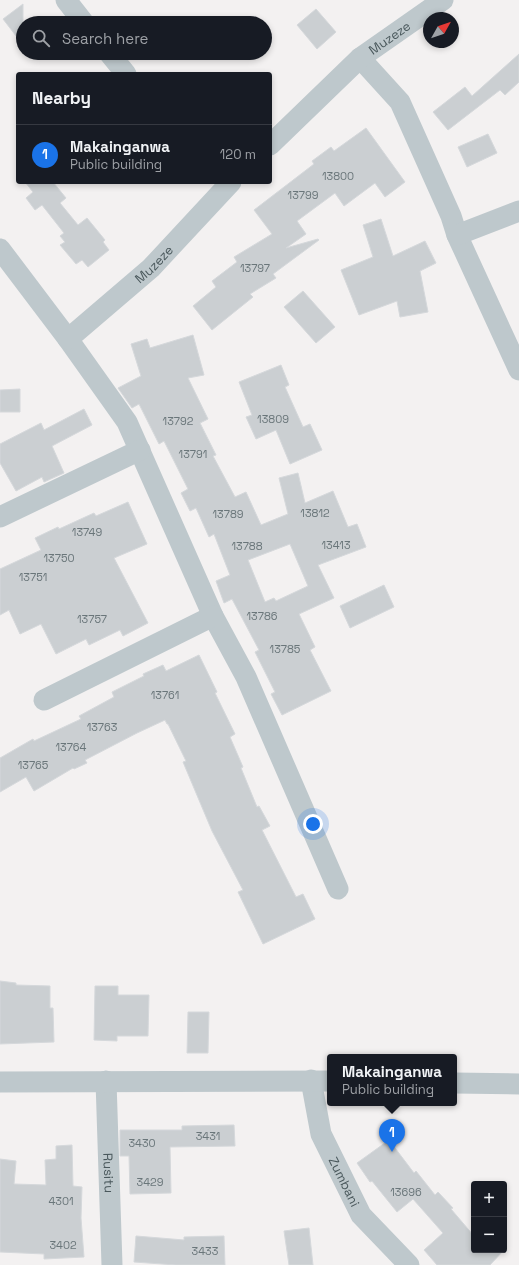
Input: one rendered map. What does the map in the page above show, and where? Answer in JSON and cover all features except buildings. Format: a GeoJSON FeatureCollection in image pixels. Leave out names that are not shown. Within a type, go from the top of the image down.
{"type":"FeatureCollection","features":[{"type":"Feature","properties":{"kind":"street"},"geometry":{"type":"LineString","coordinates":[[66,0],[79,16]]}},
{"type":"Feature","properties":{"kind":"street","name":"Muzeze"},"geometry":{"type":"LineString","coordinates":[[272,143],[360,58],[443,0]]}},
{"type":"Feature","properties":{"kind":"street"},"geometry":{"type":"LineString","coordinates":[[360,58],[400,102],[451,216],[457,235],[519,370]]}},
{"type":"Feature","properties":{"kind":"street"},"geometry":{"type":"LineString","coordinates":[[115,60],[124,72]]}},
{"type":"Feature","properties":{"kind":"street","name":"Muzeze"},"geometry":{"type":"LineString","coordinates":[[68,339],[151,268],[222,185]]}},
{"type":"Feature","properties":{"kind":"street"},"geometry":{"type":"LineString","coordinates":[[457,235],[519,211]]}},
{"type":"Feature","properties":{"kind":"street"},"geometry":{"type":"LineString","coordinates":[[0,249],[68,339],[127,422],[213,616],[246,677],[338,889]]}},
{"type":"Feature","properties":{"kind":"street"},"geometry":{"type":"LineString","coordinates":[[0,517],[140,450]]}},
{"type":"Feature","properties":{"kind":"street"},"geometry":{"type":"LineString","coordinates":[[44,700],[213,616]]}},
{"type":"Feature","properties":{"kind":"street"},"geometry":{"type":"LineString","coordinates":[[0,1082],[321,1080]]}},
{"type":"Feature","properties":{"kind":"street","name":"Zumbani"},"geometry":{"type":"LineString","coordinates":[[321,1080],[321,1134],[361,1215],[409,1265]]}},
{"type":"Feature","properties":{"kind":"street","name":"Rusitu"},"geometry":{"type":"LineString","coordinates":[[106,1081],[112,1265]]}},
{"type":"Feature","properties":{"kind":"street"},"geometry":{"type":"LineString","coordinates":[[457,1083],[519,1084]]}},
{"type":"Feature","properties":{"kind":"place","name":"Makainganwa"},"geometry":{"type":"Point","coordinates":[392,1152]}}]}
